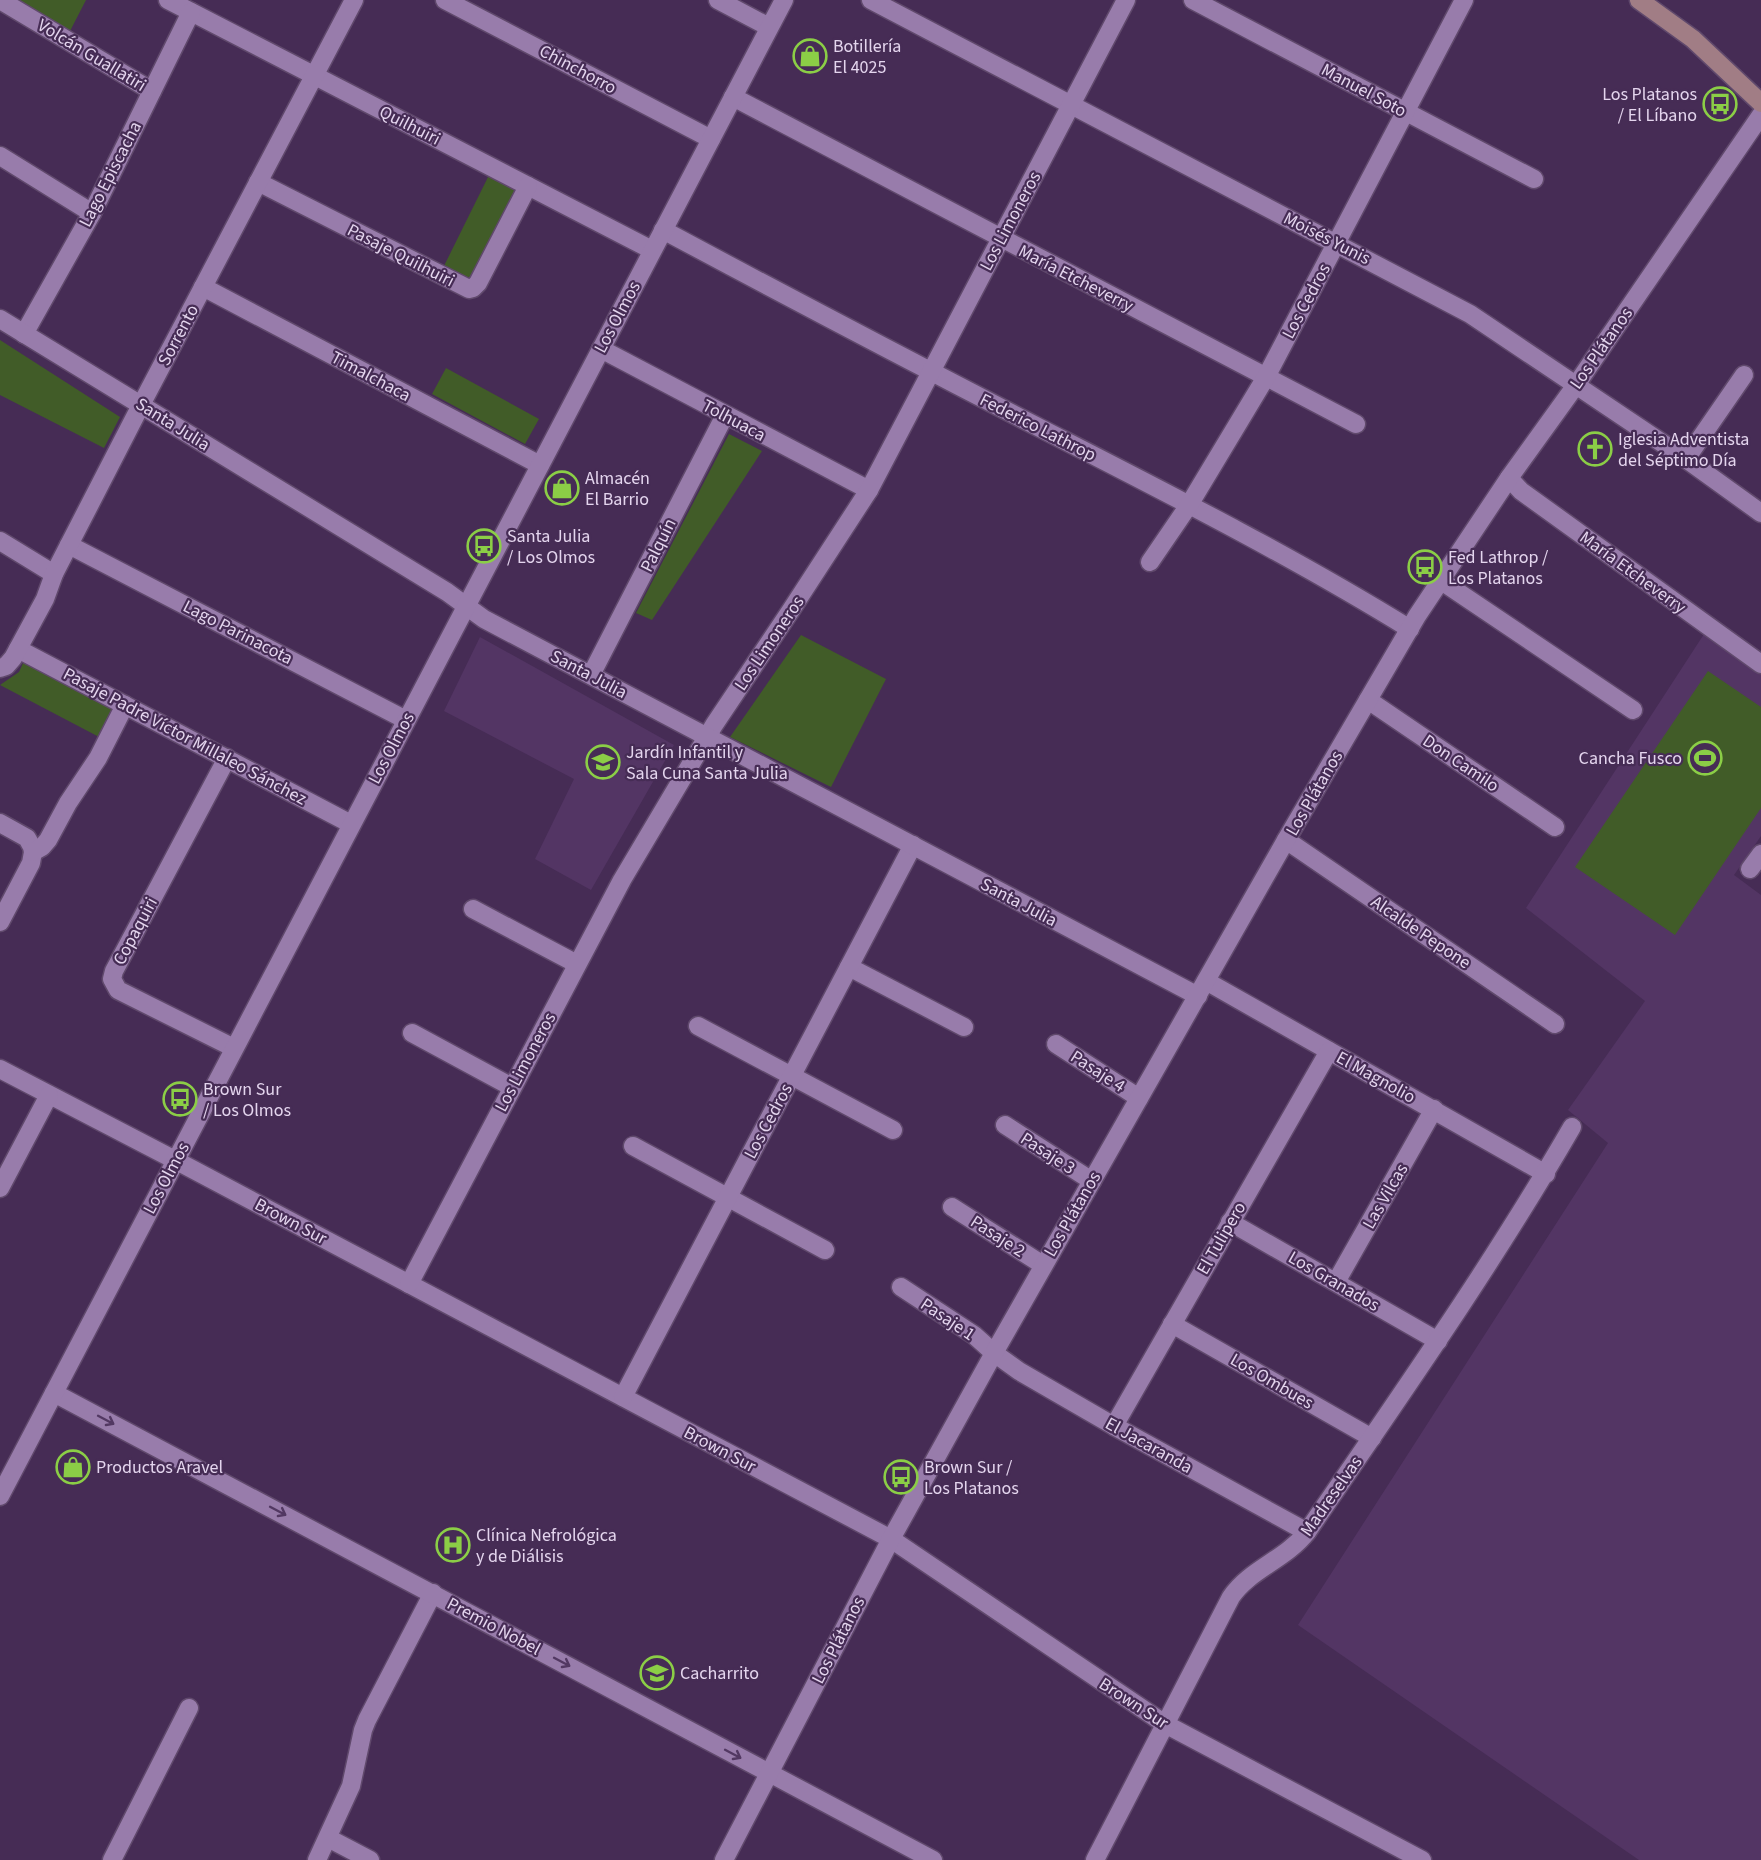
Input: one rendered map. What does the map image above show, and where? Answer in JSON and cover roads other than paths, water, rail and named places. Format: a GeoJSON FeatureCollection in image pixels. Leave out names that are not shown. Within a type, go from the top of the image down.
{"type":"FeatureCollection","features":[{"type":"Feature","properties":{"kind":"main road"},"geometry":{"type":"LineString","coordinates":[[1639,0],[1693,39],[1761,104]]}},
{"type":"Feature","properties":{"kind":"street","name":"Volcán Guallatiri"},"geometry":{"type":"LineString","coordinates":[[0,0],[152,91]]}},
{"type":"Feature","properties":{"kind":"street","name":"Quilhuiri"},"geometry":{"type":"LineString","coordinates":[[168,0],[652,250]]}},
{"type":"Feature","properties":{"kind":"street","name":"Sorrento"},"geometry":{"type":"LineString","coordinates":[[0,668],[10,663],[18,649],[141,405],[354,0]]}},
{"type":"Feature","properties":{"kind":"street","name":"Chinchorro"},"geometry":{"type":"LineString","coordinates":[[445,0],[711,139]]}},
{"type":"Feature","properties":{"kind":"street"},"geometry":{"type":"LineString","coordinates":[[718,0],[769,27]]}},
{"type":"Feature","properties":{"kind":"street","name":"Los Olmos"},"geometry":{"type":"LineString","coordinates":[[0,1494],[784,0]]}},
{"type":"Feature","properties":{"kind":"street","name":"Moisés Yunis"},"geometry":{"type":"LineString","coordinates":[[871,0],[1470,314],[1686,459],[1761,513]]}},
{"type":"Feature","properties":{"kind":"street","name":"Los Limoneros"},"geometry":{"type":"LineString","coordinates":[[409,1284],[622,880],[707,736],[869,490],[1126,0]]}},
{"type":"Feature","properties":{"kind":"street","name":"Manuel Soto"},"geometry":{"type":"LineString","coordinates":[[1193,0],[1534,179]]}},
{"type":"Feature","properties":{"kind":"street","name":"Los Cedros"},"geometry":{"type":"LineString","coordinates":[[1150,562],[1189,505],[1266,377],[1464,0]]}},
{"type":"Feature","properties":{"kind":"street","name":"Lago Episcacha"},"geometry":{"type":"LineString","coordinates":[[24,334],[92,213],[191,12]]}},
{"type":"Feature","properties":{"kind":"street","name":"María Etcheverry"},"geometry":{"type":"LineString","coordinates":[[733,97],[1356,424]]}},
{"type":"Feature","properties":{"kind":"street","name":"Los Plátanos"},"geometry":{"type":"LineString","coordinates":[[724,1860],[891,1539],[1043,1265],[1286,840],[1410,629],[1509,477],[1576,385],[1761,115]]}},
{"type":"Feature","properties":{"kind":"street"},"geometry":{"type":"LineString","coordinates":[[0,156],[92,213]]}},
{"type":"Feature","properties":{"kind":"street","name":"Pasaje Quilhuiri"},"geometry":{"type":"LineString","coordinates":[[258,182],[469,289],[478,283],[528,186]]}},
{"type":"Feature","properties":{"kind":"street","name":"Federico Lathrop"},"geometry":{"type":"LineString","coordinates":[[663,230],[1288,557],[1410,629]]}},
{"type":"Feature","properties":{"kind":"street","name":"Timalchaca"},"geometry":{"type":"LineString","coordinates":[[203,287],[540,465]]}},
{"type":"Feature","properties":{"kind":"street","name":"Santa Julia"},"geometry":{"type":"LineString","coordinates":[[0,319],[447,592],[490,622],[913,845],[1202,989]]}},
{"type":"Feature","properties":{"kind":"street","name":"Tolhuaca"},"geometry":{"type":"LineString","coordinates":[[601,349],[869,490]]}},
{"type":"Feature","properties":{"kind":"street"},"geometry":{"type":"LineString","coordinates":[[1686,459],[1744,375]]}},
{"type":"Feature","properties":{"kind":"street","name":"Palquín"},"geometry":{"type":"LineString","coordinates":[[591,675],[725,414]]}},
{"type":"Feature","properties":{"kind":"street","name":"María Etcheverry"},"geometry":{"type":"LineString","coordinates":[[1509,477],[1521,491],[1761,664]]}},
{"type":"Feature","properties":{"kind":"street"},"geometry":{"type":"LineString","coordinates":[[0,541],[54,574]]}},
{"type":"Feature","properties":{"kind":"street","name":"Lago Parinacota"},"geometry":{"type":"LineString","coordinates":[[69,545],[406,720]]}},
{"type":"Feature","properties":{"kind":"street"},"geometry":{"type":"LineString","coordinates":[[1440,580],[1633,710]]}},
{"type":"Feature","properties":{"kind":"street","name":"Pasaje Padre Víctor Millaleo Sánchez"},"geometry":{"type":"LineString","coordinates":[[18,649],[351,824]]}},
{"type":"Feature","properties":{"kind":"street","name":"Don Camilo"},"geometry":{"type":"LineString","coordinates":[[1368,700],[1555,827]]}},
{"type":"Feature","properties":{"kind":"street"},"geometry":{"type":"LineString","coordinates":[[33,852],[48,840],[89,774],[125,705]]}},
{"type":"Feature","properties":{"kind":"street","name":"Copaquiri"},"geometry":{"type":"LineString","coordinates":[[226,758],[114,971],[112,979],[118,990],[234,1048]]}},
{"type":"Feature","properties":{"kind":"street"},"geometry":{"type":"LineString","coordinates":[[0,823],[27,838],[33,852],[31,863],[0,922]]}},
{"type":"Feature","properties":{"kind":"street","name":"Alcalde Pepone"},"geometry":{"type":"LineString","coordinates":[[1286,840],[1555,1024]]}},
{"type":"Feature","properties":{"kind":"street","name":"Los Cedros"},"geometry":{"type":"LineString","coordinates":[[623,1397],[913,845]]}},
{"type":"Feature","properties":{"kind":"street"},"geometry":{"type":"LineString","coordinates":[[474,909],[577,964]]}},
{"type":"Feature","properties":{"kind":"street"},"geometry":{"type":"LineString","coordinates":[[849,967],[964,1028]]}},
{"type":"Feature","properties":{"kind":"street","name":"El Magnolio"},"geometry":{"type":"LineString","coordinates":[[1202,989],[1329,1051],[1546,1174]]}},
{"type":"Feature","properties":{"kind":"street"},"geometry":{"type":"LineString","coordinates":[[698,1026],[893,1130]]}},
{"type":"Feature","properties":{"kind":"street"},"geometry":{"type":"LineString","coordinates":[[412,1033],[512,1087]]}},
{"type":"Feature","properties":{"kind":"street","name":"Pasaje 4"},"geometry":{"type":"LineString","coordinates":[[1056,1044],[1139,1098]]}},
{"type":"Feature","properties":{"kind":"street","name":"El Tulipero"},"geometry":{"type":"LineString","coordinates":[[1114,1426],[1329,1051]]}},
{"type":"Feature","properties":{"kind":"street","name":"Brown Sur"},"geometry":{"type":"LineString","coordinates":[[0,1069],[891,1539],[1165,1724],[1422,1860]]}},
{"type":"Feature","properties":{"kind":"street"},"geometry":{"type":"LineString","coordinates":[[0,1188],[49,1095]]}},
{"type":"Feature","properties":{"kind":"street","name":"Las Vilcas"},"geometry":{"type":"LineString","coordinates":[[1336,1282],[1434,1109]]}},
{"type":"Feature","properties":{"kind":"street","name":"Pasaje 3"},"geometry":{"type":"LineString","coordinates":[[1005,1125],[1092,1181]]}},
{"type":"Feature","properties":{"kind":"street","name":"Madreselvas"},"geometry":{"type":"LineString","coordinates":[[1095,1860],[1236,1590],[1289,1551],[1307,1532],[1438,1341],[1546,1174],[1572,1127]]}},
{"type":"Feature","properties":{"kind":"street"},"geometry":{"type":"LineString","coordinates":[[633,1146],[825,1250]]}},
{"type":"Feature","properties":{"kind":"street","name":"Pasaje 2"},"geometry":{"type":"LineString","coordinates":[[952,1207],[1043,1265]]}},
{"type":"Feature","properties":{"kind":"street","name":"Los Granados"},"geometry":{"type":"LineString","coordinates":[[1230,1222],[1438,1341]]}},
{"type":"Feature","properties":{"kind":"street","name":"Pasaje 1"},"geometry":{"type":"LineString","coordinates":[[901,1287],[974,1335],[994,1353]]}},
{"type":"Feature","properties":{"kind":"street","name":"Los Ombues"},"geometry":{"type":"LineString","coordinates":[[1172,1324],[1372,1438]]}},
{"type":"Feature","properties":{"kind":"street","name":"El Jacaranda"},"geometry":{"type":"LineString","coordinates":[[994,1353],[1018,1371],[1114,1426],[1307,1532]]}},
{"type":"Feature","properties":{"kind":"street","name":"Premio Nobel"},"geometry":{"type":"LineString","coordinates":[[54,1393],[933,1860]]}},
{"type":"Feature","properties":{"kind":"street"},"geometry":{"type":"LineString","coordinates":[[317,1860],[351,1786],[367,1720],[433,1593]]}},
{"type":"Feature","properties":{"kind":"street"},"geometry":{"type":"LineString","coordinates":[[112,1860],[189,1708]]}},
{"type":"Feature","properties":{"kind":"street"},"geometry":{"type":"LineString","coordinates":[[328,1838],[370,1860]]}},
{"type":"Feature","properties":{"kind":"place","name":"Botillería El 4025"},"geometry":{"type":"Point","coordinates":[810,56]}},
{"type":"Feature","properties":{"kind":"place","name":"Los Platanos / El Líbano"},"geometry":{"type":"Point","coordinates":[1720,104]}},
{"type":"Feature","properties":{"kind":"place","name":"Iglesia Adventista del Séptimo Día"},"geometry":{"type":"Point","coordinates":[1595,449]}},
{"type":"Feature","properties":{"kind":"place","name":"Almacén El Barrio"},"geometry":{"type":"Point","coordinates":[562,488]}},
{"type":"Feature","properties":{"kind":"place","name":"Santa Julia / Los Olmos"},"geometry":{"type":"Point","coordinates":[484,546]}},
{"type":"Feature","properties":{"kind":"place","name":"Fed Lathrop / Los Platanos"},"geometry":{"type":"Point","coordinates":[1425,567]}},
{"type":"Feature","properties":{"kind":"place","name":"Cancha Fusco"},"geometry":{"type":"Point","coordinates":[1705,758]}},
{"type":"Feature","properties":{"kind":"place","name":"Jardín Infantil y Sala Cuna Santa Julia"},"geometry":{"type":"Point","coordinates":[603,762]}},
{"type":"Feature","properties":{"kind":"place","name":"Brown Sur / Los Olmos"},"geometry":{"type":"Point","coordinates":[180,1099]}},
{"type":"Feature","properties":{"kind":"place","name":"Productos Aravel"},"geometry":{"type":"Point","coordinates":[73,1467]}},
{"type":"Feature","properties":{"kind":"place","name":"Brown Sur / Los Platanos"},"geometry":{"type":"Point","coordinates":[901,1477]}},
{"type":"Feature","properties":{"kind":"place","name":"Clínica Nefrológica y de Diálisis"},"geometry":{"type":"Point","coordinates":[453,1545]}},
{"type":"Feature","properties":{"kind":"place","name":"Cacharrito"},"geometry":{"type":"Point","coordinates":[657,1673]}}]}
